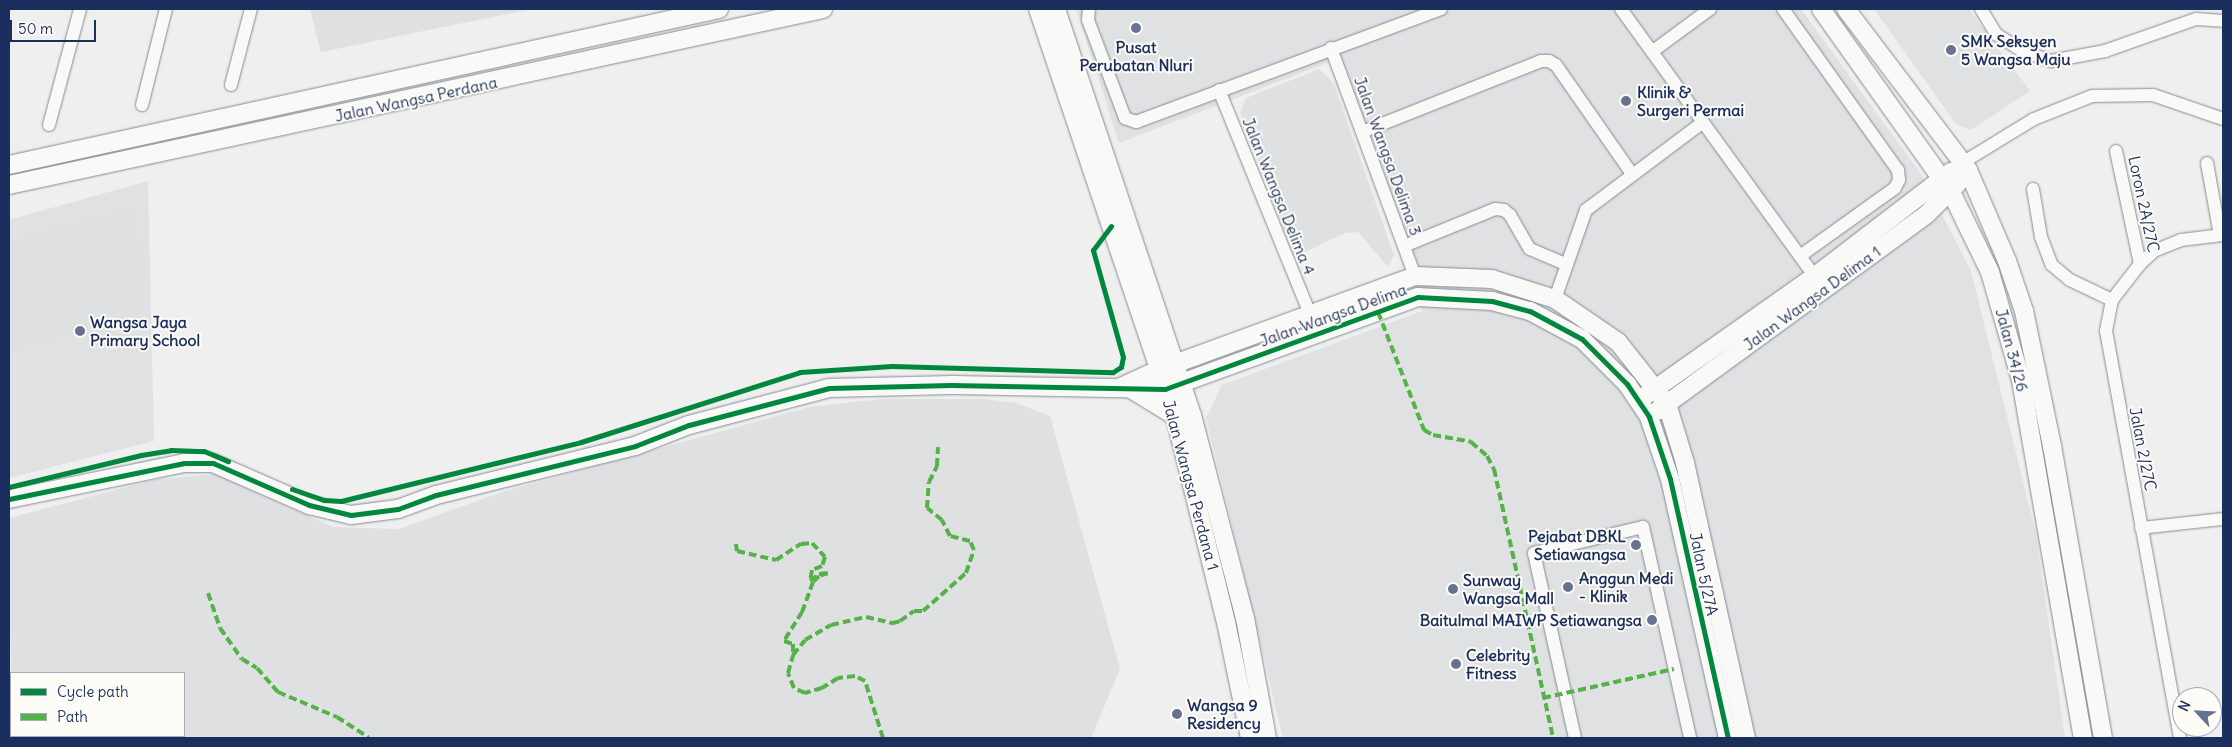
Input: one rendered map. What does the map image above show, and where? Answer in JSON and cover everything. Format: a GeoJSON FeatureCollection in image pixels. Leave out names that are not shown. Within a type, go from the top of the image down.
{"type":"FeatureCollection","features":[{"type":"Feature","properties":{"kind":"street"},"geometry":{"type":"LineString","coordinates":[[49,126],[80,9]]}},
{"type":"Feature","properties":{"kind":"street"},"geometry":{"type":"LineString","coordinates":[[142,104],[166,9]]}},
{"type":"Feature","properties":{"kind":"street"},"geometry":{"type":"LineString","coordinates":[[231,85],[251,9]]}},
{"type":"Feature","properties":{"kind":"street","name":"Jalan Wangsa Perdana"},"geometry":{"type":"LineString","coordinates":[[11,164],[719,9]]}},
{"type":"Feature","properties":{"kind":"street","name":"Jalan Wangsa Perdana"},"geometry":{"type":"LineString","coordinates":[[9,185],[823,9]]}},
{"type":"Feature","properties":{"kind":"street"},"geometry":{"type":"LineString","coordinates":[[1024,9],[1055,31],[1061,9]]}},
{"type":"Feature","properties":{"kind":"street","name":"Jalan Wangsa Perdana 1"},"geometry":{"type":"LineString","coordinates":[[1038,9],[1055,31],[1165,331],[1182,384],[1184,416],[1250,738]]}},
{"type":"Feature","properties":{"kind":"street","name":"Jalan Wangsa Perdana 1"},"geometry":{"type":"LineString","coordinates":[[1056,9],[1055,31],[1158,370],[1165,389],[1184,416],[1245,618],[1267,738]]}},
{"type":"Feature","properties":{"kind":"street"},"geometry":{"type":"LineString","coordinates":[[1089,9],[1088,20],[1124,118],[1130,122],[1144,119],[1331,48],[1441,9]]}},
{"type":"Feature","properties":{"kind":"street"},"geometry":{"type":"LineString","coordinates":[[1621,9],[1819,283]]}},
{"type":"Feature","properties":{"kind":"street"},"geometry":{"type":"LineString","coordinates":[[1653,51],[1710,9]]}},
{"type":"Feature","properties":{"kind":"street"},"geometry":{"type":"LineString","coordinates":[[1783,9],[1898,170],[1899,180],[1894,188],[1800,256]]}},
{"type":"Feature","properties":{"kind":"street","name":"Jalan 34/26"},"geometry":{"type":"LineString","coordinates":[[1821,9],[1947,185],[1990,272],[2021,380],[2082,738]]}},
{"type":"Feature","properties":{"kind":"street","name":"Jalan 34/26"},"geometry":{"type":"LineString","coordinates":[[1846,9],[1969,163],[2007,260],[2024,311],[2052,446],[2103,738]]}},
{"type":"Feature","properties":{"kind":"street"},"geometry":{"type":"LineString","coordinates":[[1981,9],[1996,34],[2022,51],[2051,61],[2106,51],[2196,18],[2223,21]]}},
{"type":"Feature","properties":{"kind":"street","name":"Jalan Wangsa Delima 3"},"geometry":{"type":"LineString","coordinates":[[1331,48],[1415,276]]}},
{"type":"Feature","properties":{"kind":"street"},"geometry":{"type":"LineString","coordinates":[[1362,132],[1541,61],[1549,61],[1556,65],[1632,174]]}},
{"type":"Feature","properties":{"kind":"street","name":"Jalan Wangsa Delima 4"},"geometry":{"type":"LineString","coordinates":[[1219,90],[1310,314]]}},
{"type":"Feature","properties":{"kind":"street"},"geometry":{"type":"LineString","coordinates":[[1969,163],[2034,119],[2076,101],[2109,94],[2153,95],[2223,119]]}},
{"type":"Feature","properties":{"kind":"street"},"geometry":{"type":"LineString","coordinates":[[1555,299],[1586,210],[1703,122]]}},
{"type":"Feature","properties":{"kind":"street","name":"Loron 2A/27C"},"geometry":{"type":"LineString","coordinates":[[2116,151],[2140,264]]}},
{"type":"Feature","properties":{"kind":"street","name":"Jalan Wangsa Delima 1"},"geometry":{"type":"LineString","coordinates":[[1649,417],[1947,185],[1969,163]]}},
{"type":"Feature","properties":{"kind":"street"},"geometry":{"type":"LineString","coordinates":[[2207,163],[2221,235]]}},
{"type":"Feature","properties":{"kind":"street","name":"Jalan Wangsa Delima 1"},"geometry":{"type":"LineString","coordinates":[[1639,400],[1927,214],[1947,185]]}},
{"type":"Feature","properties":{"kind":"street"},"geometry":{"type":"LineString","coordinates":[[2033,188],[2041,237],[2052,265],[2070,280],[2112,300]]}},
{"type":"Feature","properties":{"kind":"street"},"geometry":{"type":"LineString","coordinates":[[1404,246],[1495,209],[1504,210],[1510,215],[1530,249],[1566,264]]}},
{"type":"Feature","properties":{"kind":"street"},"geometry":{"type":"LineString","coordinates":[[1927,214],[1944,214],[1965,222]]}},
{"type":"Feature","properties":{"kind":"street","name":"Jalan 2/27C"},"geometry":{"type":"LineString","coordinates":[[2180,738],[2107,347],[2106,330],[2112,300],[2140,264],[2165,245],[2221,235]]}},
{"type":"Feature","properties":{"kind":"street","name":"Jalan Wangsa Delima"},"geometry":{"type":"LineString","coordinates":[[1124,388],[1175,363],[1415,276],[1492,279],[1555,299],[1618,342],[1667,404]]}},
{"type":"Feature","properties":{"kind":"street","name":"Jalan Wangsa Delima"},"geometry":{"type":"LineString","coordinates":[[9,500],[184,463],[213,463],[309,505],[352,515],[398,509],[436,495],[635,446],[689,425],[829,388],[1165,389],[1418,297],[1458,297],[1492,301],[1530,311],[1565,327],[1599,352],[1639,400],[1649,417]]}},
{"type":"Feature","properties":{"kind":"street"},"geometry":{"type":"LineString","coordinates":[[1310,314],[1320,322],[1327,322],[1371,304],[1397,305]]}},
{"type":"Feature","properties":{"kind":"street"},"geometry":{"type":"LineString","coordinates":[[1165,331],[1185,348],[1221,347]]}},
{"type":"Feature","properties":{"kind":"street"},"geometry":{"type":"LineString","coordinates":[[1124,388],[1184,416],[1203,384],[1223,369]]}},
{"type":"Feature","properties":{"kind":"street","name":"Jalan 5/27A"},"geometry":{"type":"LineString","coordinates":[[1667,404],[1685,463],[1746,738]]}},
{"type":"Feature","properties":{"kind":"street","name":"Jalan 5/27A"},"geometry":{"type":"LineString","coordinates":[[1649,417],[1670,479],[1728,738]]}},
{"type":"Feature","properties":{"kind":"street"},"geometry":{"type":"LineString","coordinates":[[2141,528],[2223,519]]}},
{"type":"Feature","properties":{"kind":"street"},"geometry":{"type":"LineString","coordinates":[[1575,738],[1534,553],[1643,527],[1690,738]]}},
{"type":"Feature","properties":{"kind":"shaded area"},"geometry":{"type":"Polygon","coordinates":[[[310,9],[532,9],[321,52],[310,9]]]}},
{"type":"Feature","properties":{"kind":"shaded area"},"geometry":{"type":"Polygon","coordinates":[[[1076,9],[1801,9],[1921,174],[1971,271],[2036,534],[2065,738],[1283,738],[1206,418],[1222,385],[1422,311],[1330,62],[1119,143],[1076,9]]]}},
{"type":"Feature","properties":{"kind":"shaded area","name":"SMK Seksyen 5 Wangsa Maju"},"geometry":{"type":"Polygon","coordinates":[[[1874,9],[1969,9],[2030,91],[1971,130],[1956,124],[1874,9]]]}},
{"type":"Feature","properties":{"kind":"shaded area"},"geometry":{"type":"Polygon","coordinates":[[[1319,69],[1334,84],[1394,255],[1388,267],[1358,232],[1345,233],[1294,257],[1240,112],[1246,98],[1319,69]]]}},
{"type":"Feature","properties":{"kind":"shaded area","name":"Wangsa Jaya Primary School"},"geometry":{"type":"Polygon","coordinates":[[[148,181],[154,441],[9,478],[9,220],[148,181]]]}},
{"type":"Feature","properties":{"kind":"shaded area"},"geometry":{"type":"Polygon","coordinates":[[[135,208],[141,319],[9,348],[9,242],[135,208]]]}},
{"type":"Feature","properties":{"kind":"shaded area"},"geometry":{"type":"Polygon","coordinates":[[[881,399],[983,399],[1016,403],[1050,416],[1120,669],[1091,738],[26,737],[185,737],[185,672],[11,672],[9,518],[153,480],[214,474],[333,527],[399,529],[502,492],[809,407],[881,399]]]}},
{"type":"Feature","properties":{"kind":"marked path"},"geometry":{"type":"LineString","coordinates":[[1378,312],[1424,430],[1433,435],[1471,442],[1487,456],[1494,469],[1553,738]]}},
{"type":"Feature","properties":{"kind":"marked path"},"geometry":{"type":"LineString","coordinates":[[883,738],[865,681],[855,676],[838,678],[822,688],[805,693],[794,688],[788,673],[793,655],[805,640],[831,625],[866,617],[893,623],[900,621],[914,611],[923,611],[966,573],[974,550],[970,541],[950,536],[942,520],[927,508],[929,482],[937,466],[938,447]]}},
{"type":"Feature","properties":{"kind":"marked path"},"geometry":{"type":"LineString","coordinates":[[736,544],[737,551],[776,560],[801,544],[812,543],[825,557],[822,566],[812,570],[810,581],[819,574],[828,573],[819,576],[813,582],[802,612],[784,641],[793,644],[793,655]]}},
{"type":"Feature","properties":{"kind":"marked path"},"geometry":{"type":"LineString","coordinates":[[208,593],[220,628],[242,659],[257,668],[278,692],[337,717],[369,738]]}},
{"type":"Feature","properties":{"kind":"marked path"},"geometry":{"type":"LineString","coordinates":[[1543,698],[1674,669]]}},
{"type":"Feature","properties":{"kind":"cycle path"},"geometry":{"type":"LineString","coordinates":[[292,489],[324,500],[341,501],[581,442],[800,372],[892,366],[1113,372],[1121,367],[1123,357],[1093,250],[1111,226]]}},
{"type":"Feature","properties":{"kind":"cycle path"},"geometry":{"type":"LineString","coordinates":[[9,499],[184,463],[213,463],[309,505],[351,515],[398,509],[436,495],[635,446],[689,425],[829,388],[951,385],[1165,389],[1418,297],[1492,301],[1530,311],[1582,339],[1627,384],[1649,417],[1670,479],[1728,738]]}},
{"type":"Feature","properties":{"kind":"cycle path"},"geometry":{"type":"LineString","coordinates":[[9,487],[141,455],[171,450],[204,451],[228,461]]}},
{"type":"Feature","properties":{"kind":"place","name":"Pusat Perubatan Nluri"},"geometry":{"type":"Point","coordinates":[1136,28]}},
{"type":"Feature","properties":{"kind":"place","name":"SMK Seksyen 5 Wangsa Maju"},"geometry":{"type":"Point","coordinates":[1951,50]}},
{"type":"Feature","properties":{"kind":"place","name":"Klinik & Surgeri Permai"},"geometry":{"type":"Point","coordinates":[1626,101]}},
{"type":"Feature","properties":{"kind":"place","name":"Wangsa Jaya Primary School"},"geometry":{"type":"Point","coordinates":[80,331]}},
{"type":"Feature","properties":{"kind":"place","name":"Pejabat DBKL Setiawangsa"},"geometry":{"type":"Point","coordinates":[1636,545]}},
{"type":"Feature","properties":{"kind":"place","name":"Anggun Medi - Klinik"},"geometry":{"type":"Point","coordinates":[1568,587]}},
{"type":"Feature","properties":{"kind":"place","name":"Sunway Wangsa Mall"},"geometry":{"type":"Point","coordinates":[1453,589]}},
{"type":"Feature","properties":{"kind":"place","name":"Baitulmal MAIWP Setiawangsa"},"geometry":{"type":"Point","coordinates":[1652,620]}},
{"type":"Feature","properties":{"kind":"place","name":"Celebrity Fitness"},"geometry":{"type":"Point","coordinates":[1456,664]}},
{"type":"Feature","properties":{"kind":"place","name":"Wangsa 9 Residency"},"geometry":{"type":"Point","coordinates":[1177,714]}}]}
